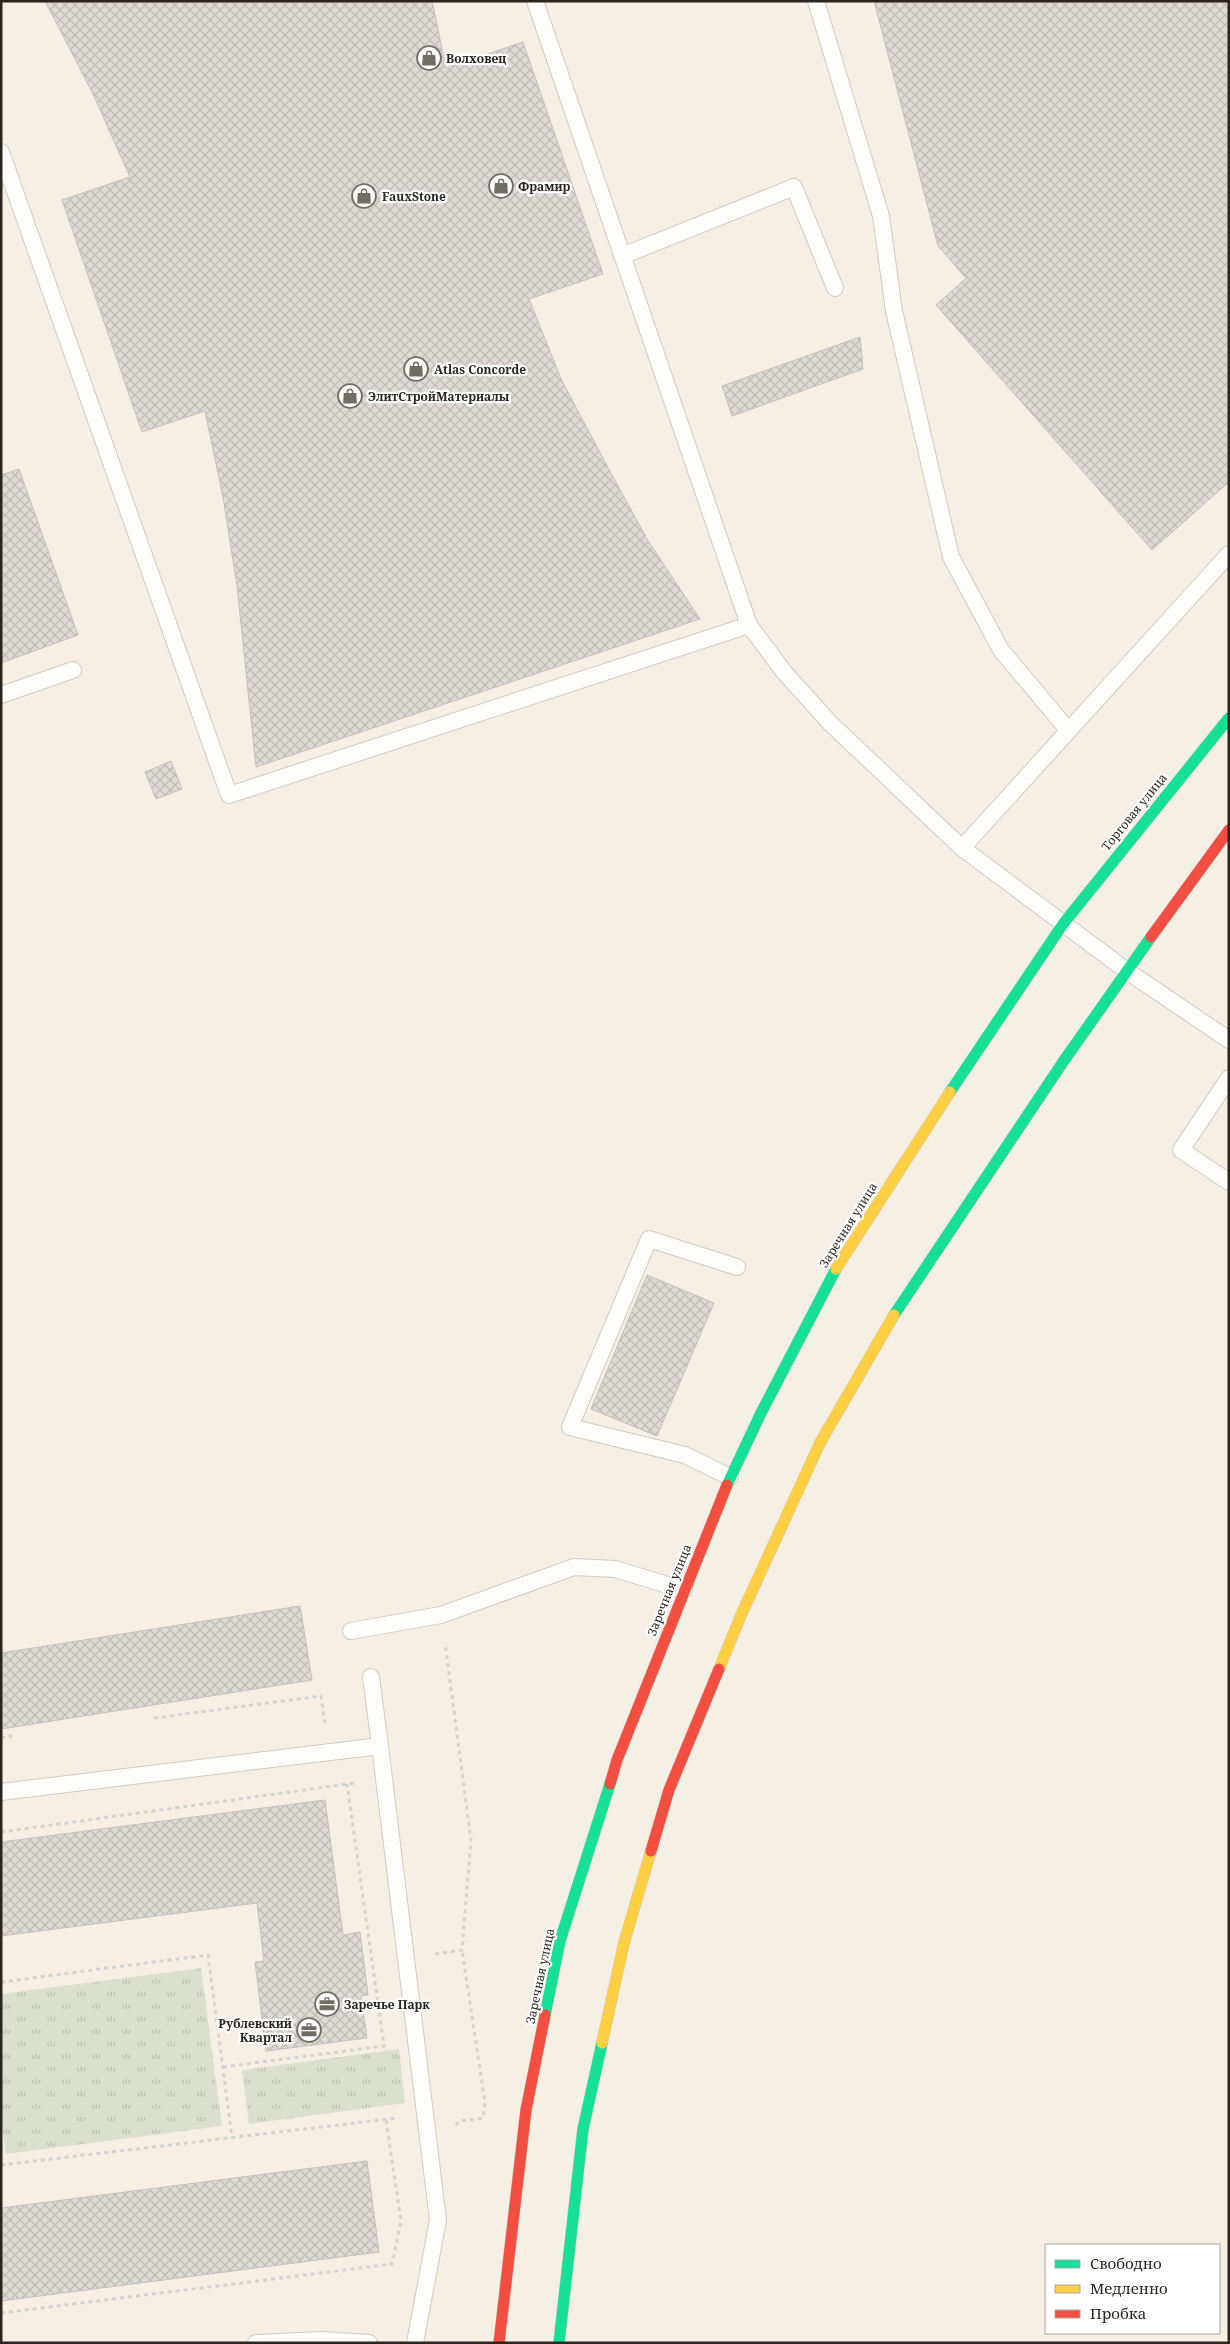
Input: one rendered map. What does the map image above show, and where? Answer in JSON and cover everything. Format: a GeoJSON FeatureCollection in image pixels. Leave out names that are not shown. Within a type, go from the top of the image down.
{"type":"FeatureCollection","features":[{"type":"Feature","properties":{"kind":"street","name":"Торговая улица"},"geometry":{"type":"LineString","coordinates":[[1063,924],[1229,718]]}},
{"type":"Feature","properties":{"kind":"street"},"geometry":{"type":"LineString","coordinates":[[559,2343],[583,2129],[624,1943],[669,1790],[742,1613],[820,1443],[906,1294],[1127,971],[1229,830]]}},
{"type":"Feature","properties":{"kind":"street","name":"Заречная улица"},"geometry":{"type":"LineString","coordinates":[[499,2343],[526,2110],[560,1940],[616,1760],[730,1477],[761,1413],[843,1256],[1063,924]]}},
{"type":"Feature","properties":{"kind":"lane"},"geometry":{"type":"LineString","coordinates":[[535,1],[749,625],[784,672],[830,723],[962,848],[1127,971],[1229,1040]]}},
{"type":"Feature","properties":{"kind":"lane"},"geometry":{"type":"LineString","coordinates":[[816,1],[881,216],[894,311],[951,557],[1001,650],[1068,730]]}},
{"type":"Feature","properties":{"kind":"lane"},"geometry":{"type":"LineString","coordinates":[[1,152],[229,795],[749,625]]}},
{"type":"Feature","properties":{"kind":"lane"},"geometry":{"type":"LineString","coordinates":[[622,256],[794,186],[835,288]]}},
{"type":"Feature","properties":{"kind":"lane"},"geometry":{"type":"LineString","coordinates":[[962,848],[1068,730],[1143,651],[1229,554]]}},
{"type":"Feature","properties":{"kind":"lane"},"geometry":{"type":"LineString","coordinates":[[1,695],[73,670]]}},
{"type":"Feature","properties":{"kind":"lane"},"geometry":{"type":"LineString","coordinates":[[1229,1078],[1181,1150],[1229,1182]]}},
{"type":"Feature","properties":{"kind":"lane"},"geometry":{"type":"LineString","coordinates":[[730,1477],[685,1455],[570,1427],[650,1239],[736,1267]]}},
{"type":"Feature","properties":{"kind":"lane"},"geometry":{"type":"LineString","coordinates":[[351,1631],[441,1615],[574,1567],[615,1569],[684,1590]]}},
{"type":"Feature","properties":{"kind":"lane"},"geometry":{"type":"LineString","coordinates":[[371,1677],[438,2220],[415,2343]]}},
{"type":"Feature","properties":{"kind":"lane"},"geometry":{"type":"LineString","coordinates":[[1,1792],[380,1746]]}},
{"type":"Feature","properties":{"kind":"lane"},"geometry":{"type":"LineString","coordinates":[[256,2343],[322,2340],[369,2343]]}},
{"type":"Feature","properties":{"kind":"path"},"geometry":{"type":"LineString","coordinates":[[373,1962],[462,1950],[471,1840],[441,1615]]}},
{"type":"Feature","properties":{"kind":"path"},"geometry":{"type":"LineString","coordinates":[[154,1718],[321,1696],[334,1786]]}},
{"type":"Feature","properties":{"kind":"path"},"geometry":{"type":"LineString","coordinates":[[1,1738],[12,1736]]}},
{"type":"Feature","properties":{"kind":"path"},"geometry":{"type":"LineString","coordinates":[[1,1832],[384,1779]]}},
{"type":"Feature","properties":{"kind":"path"},"geometry":{"type":"LineString","coordinates":[[223,2068],[384,2046],[348,1784]]}},
{"type":"Feature","properties":{"kind":"path"},"geometry":{"type":"LineString","coordinates":[[1,1982],[208,1954],[232,2138]]}},
{"type":"Feature","properties":{"kind":"path"},"geometry":{"type":"LineString","coordinates":[[1,2165],[425,2115]]}},
{"type":"Feature","properties":{"kind":"path"},"geometry":{"type":"LineString","coordinates":[[1,2313],[392,2264],[401,2221],[386,2120]]}},
{"type":"Feature","properties":{"kind":"green space"},"geometry":{"type":"Polygon","coordinates":[[[201,1968],[222,2126],[6,2154],[1,2118],[1,1994],[201,1968]]]}},
{"type":"Feature","properties":{"kind":"green space"},"geometry":{"type":"Polygon","coordinates":[[[399,2049],[405,2103],[249,2124],[242,2070],[399,2049]]]}},
{"type":"Feature","properties":{"kind":"building","name":"ЭлитСтройМатериалы"},"geometry":{"type":"Polygon","coordinates":[[[45,1],[432,1],[446,68],[523,42],[603,274],[529,299],[562,381],[605,462],[647,539],[700,619],[256,767],[237,586],[223,497],[205,411],[142,432],[62,200],[130,177],[93,94],[45,1]]]}},
{"type":"Feature","properties":{"kind":"building"},"geometry":{"type":"Polygon","coordinates":[[[874,1],[1229,1],[1229,482],[1152,550],[936,305],[966,278],[938,246],[874,1]]]}},
{"type":"Feature","properties":{"kind":"building"},"geometry":{"type":"Polygon","coordinates":[[[860,337],[863,369],[732,416],[722,386],[860,337]]]}},
{"type":"Feature","properties":{"kind":"building"},"geometry":{"type":"Polygon","coordinates":[[[19,469],[78,635],[1,663],[1,475],[19,469]]]}},
{"type":"Feature","properties":{"kind":"building"},"geometry":{"type":"Polygon","coordinates":[[[171,761],[182,789],[156,799],[145,772],[171,761]]]}},
{"type":"Feature","properties":{"kind":"building"},"geometry":{"type":"Polygon","coordinates":[[[647,1275],[714,1303],[657,1436],[591,1409],[647,1275]]]}},
{"type":"Feature","properties":{"kind":"building"},"geometry":{"type":"Polygon","coordinates":[[[300,1606],[312,1680],[1,1729],[1,1653],[300,1606]]]}},
{"type":"Feature","properties":{"kind":"building"},"geometry":{"type":"Polygon","coordinates":[[[325,1800],[343,1935],[360,1932],[368,1995],[361,1996],[367,2038],[266,2051],[255,1962],[264,1961],[257,1903],[1,1936],[1,1842],[325,1800]]]}},
{"type":"Feature","properties":{"kind":"building"},"geometry":{"type":"Polygon","coordinates":[[[367,2161],[379,2252],[1,2301],[1,2208],[367,2161]]]}},
{"type":"Feature","properties":{"kind":"traffic: fast"},"geometry":{"type":"LineString","coordinates":[[950,1092],[1063,924],[1229,718]]}},
{"type":"Feature","properties":{"kind":"traffic: fast"},"geometry":{"type":"LineString","coordinates":[[894,1315],[1063,1062],[1151,937]]}},
{"type":"Feature","properties":{"kind":"traffic: fast"},"geometry":{"type":"LineString","coordinates":[[727,1485],[761,1413],[836,1269]]}},
{"type":"Feature","properties":{"kind":"traffic: fast"},"geometry":{"type":"LineString","coordinates":[[545,2015],[560,1941],[610,1784]]}},
{"type":"Feature","properties":{"kind":"traffic: fast"},"geometry":{"type":"LineString","coordinates":[[559,2343],[583,2129],[602,2043]]}},
{"type":"Feature","properties":{"kind":"traffic: slow"},"geometry":{"type":"LineString","coordinates":[[836,1269],[950,1092]]}},
{"type":"Feature","properties":{"kind":"traffic: slow"},"geometry":{"type":"LineString","coordinates":[[719,1669],[742,1613],[820,1443],[894,1315]]}},
{"type":"Feature","properties":{"kind":"traffic: slow"},"geometry":{"type":"LineString","coordinates":[[602,2043],[624,1943],[651,1851]]}},
{"type":"Feature","properties":{"kind":"traffic: jam"},"geometry":{"type":"LineString","coordinates":[[1151,937],[1229,830]]}},
{"type":"Feature","properties":{"kind":"traffic: jam"},"geometry":{"type":"LineString","coordinates":[[610,1784],[617,1760],[727,1485]]}},
{"type":"Feature","properties":{"kind":"traffic: jam"},"geometry":{"type":"LineString","coordinates":[[651,1851],[669,1790],[719,1669]]}},
{"type":"Feature","properties":{"kind":"traffic: jam"},"geometry":{"type":"LineString","coordinates":[[499,2343],[526,2110],[545,2015]]}},
{"type":"Feature","properties":{"kind":"place","name":"Волховец"},"geometry":{"type":"Point","coordinates":[429,58]}},
{"type":"Feature","properties":{"kind":"place","name":"Фрамир"},"geometry":{"type":"Point","coordinates":[501,186]}},
{"type":"Feature","properties":{"kind":"place","name":"FauxStone"},"geometry":{"type":"Point","coordinates":[364,196]}},
{"type":"Feature","properties":{"kind":"place","name":"Atlas Concorde"},"geometry":{"type":"Point","coordinates":[416,369]}},
{"type":"Feature","properties":{"kind":"place","name":"ЭлитСтройМатериалы"},"geometry":{"type":"Point","coordinates":[350,396]}},
{"type":"Feature","properties":{"kind":"place","name":"Заречье Парк"},"geometry":{"type":"Point","coordinates":[327,2004]}},
{"type":"Feature","properties":{"kind":"place","name":"Рублевский Квартал"},"geometry":{"type":"Point","coordinates":[309,2030]}}]}
